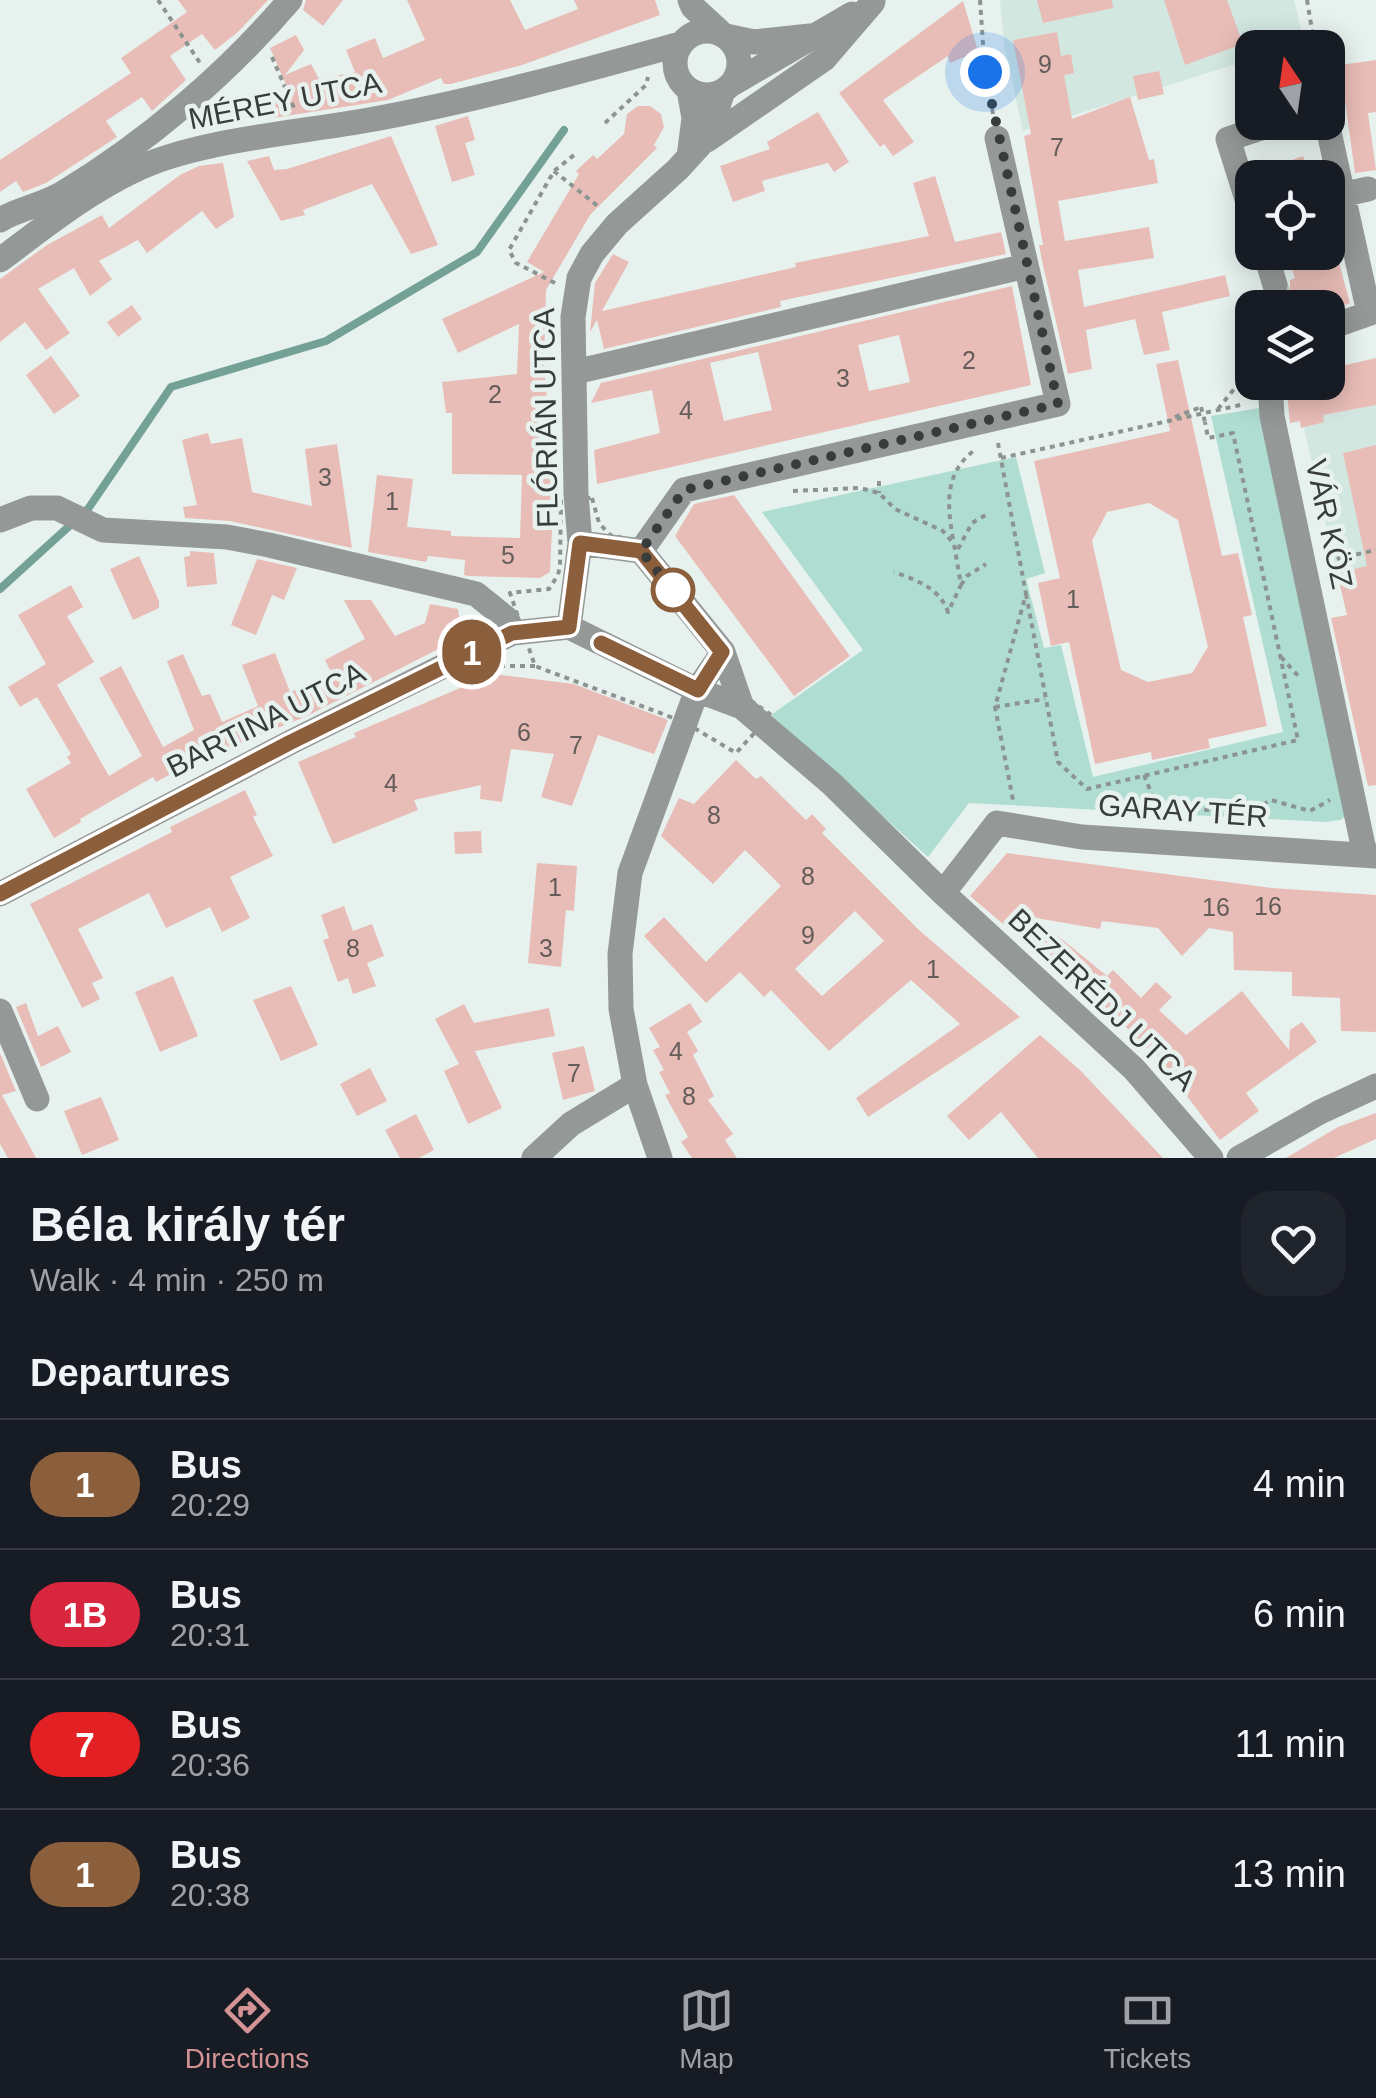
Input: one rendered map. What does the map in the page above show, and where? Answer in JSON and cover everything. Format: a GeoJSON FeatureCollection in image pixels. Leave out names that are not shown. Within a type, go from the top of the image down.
{"type":"FeatureCollection","features":[{"type":"Feature","properties":{"kind":"street"},"geometry":{"type":"LineString","coordinates":[[0,220],[62,194],[137,143],[212,81],[290,0]]}},
{"type":"Feature","properties":{"kind":"street"},"geometry":{"type":"LineString","coordinates":[[685,85],[706,95],[728,88],[875,1]]}},
{"type":"Feature","properties":{"kind":"street"},"geometry":{"type":"LineString","coordinates":[[694,151],[824,59],[875,1]]}},
{"type":"Feature","properties":{"kind":"street"},"geometry":{"type":"LineString","coordinates":[[692,4],[675,62],[694,118],[694,151]]}},
{"type":"Feature","properties":{"kind":"street"},"geometry":{"type":"LineString","coordinates":[[692,4],[734,44],[740,64],[728,88]]}},
{"type":"Feature","properties":{"kind":"street"},"geometry":{"type":"LineString","coordinates":[[684,41],[697,32],[754,42],[820,35]]}},
{"type":"Feature","properties":{"kind":"street","name":"MÉREY UTCA"},"geometry":{"type":"LineString","coordinates":[[2,256],[134,170],[185,153],[383,116],[607,65],[684,41]]}},
{"type":"Feature","properties":{"kind":"street","name":"MÉREY UTCA"},"geometry":{"type":"LineString","coordinates":[[607,65],[685,85]]}},
{"type":"Feature","properties":{"kind":"street","name":"FLÓRIÁN UTCA"},"geometry":{"type":"LineString","coordinates":[[569,627],[580,543],[573,317],[577,290],[592,254],[617,224],[708,136],[728,88]]}},
{"type":"Feature","properties":{"kind":"street"},"geometry":{"type":"LineString","coordinates":[[1235,137],[1228,139],[1235,161]]}},
{"type":"Feature","properties":{"kind":"street"},"geometry":{"type":"LineString","coordinates":[[641,551],[684,490],[1058,404],[997,138]]}},
{"type":"Feature","properties":{"kind":"street"},"geometry":{"type":"LineString","coordinates":[[1345,195],[1368,189]]}},
{"type":"Feature","properties":{"kind":"street"},"geometry":{"type":"LineString","coordinates":[[1345,211],[1372,312],[1345,322]]}},
{"type":"Feature","properties":{"kind":"street"},"geometry":{"type":"LineString","coordinates":[[574,372],[1026,266]]}},
{"type":"Feature","properties":{"kind":"street"},"geometry":{"type":"LineString","coordinates":[[1270,270],[1275,285]]}},
{"type":"Feature","properties":{"kind":"street","name":"VÁR KÖZ"},"geometry":{"type":"LineString","coordinates":[[1277,400],[1372,854]]}},
{"type":"Feature","properties":{"kind":"street"},"geometry":{"type":"LineString","coordinates":[[0,520],[31,508],[57,508],[103,530],[226,537],[476,594],[507,619],[512,633]]}},
{"type":"Feature","properties":{"kind":"street"},"geometry":{"type":"LineString","coordinates":[[580,543],[641,551],[722,652],[742,707]]}},
{"type":"Feature","properties":{"kind":"street"},"geometry":{"type":"LineString","coordinates":[[569,627],[698,690],[742,707]]}},
{"type":"Feature","properties":{"kind":"street","name":"BARTINA UTCA"},"geometry":{"type":"LineString","coordinates":[[0,894],[291,742],[512,633],[569,627]]}},
{"type":"Feature","properties":{"kind":"street"},"geometry":{"type":"LineString","coordinates":[[660,1158],[635,1086],[621,1010],[620,954],[630,873],[698,690],[722,652]]}},
{"type":"Feature","properties":{"kind":"street","name":"BEZERÉDJ UTCA"},"geometry":{"type":"LineString","coordinates":[[742,707],[832,784],[943,893],[1134,1069],[1212,1158]]}},
{"type":"Feature","properties":{"kind":"street"},"geometry":{"type":"LineString","coordinates":[[943,893],[997,823]]}},
{"type":"Feature","properties":{"kind":"street","name":"GARAY TÉR"},"geometry":{"type":"LineString","coordinates":[[997,823],[1082,837],[1372,854]]}},
{"type":"Feature","properties":{"kind":"street"},"geometry":{"type":"LineString","coordinates":[[0,1012],[37,1099]]}},
{"type":"Feature","properties":{"kind":"street"},"geometry":{"type":"LineString","coordinates":[[534,1158],[571,1124],[635,1086]]}},
{"type":"Feature","properties":{"kind":"street"},"geometry":{"type":"LineString","coordinates":[[1238,1158],[1376,1086]]}},
{"type":"Feature","properties":{"kind":"path"},"geometry":{"type":"LineString","coordinates":[[158,0],[186,42]]}},
{"type":"Feature","properties":{"kind":"path"},"geometry":{"type":"LineString","coordinates":[[980,0],[985,72],[997,138]]}},
{"type":"Feature","properties":{"kind":"path"},"geometry":{"type":"LineString","coordinates":[[1307,0],[1312,30]]}},
{"type":"Feature","properties":{"kind":"path"},"geometry":{"type":"LineString","coordinates":[[261,34],[304,130]]}},
{"type":"Feature","properties":{"kind":"path"},"geometry":{"type":"LineString","coordinates":[[574,155],[554,171],[509,250],[516,264],[536,276],[577,290]]}},
{"type":"Feature","properties":{"kind":"path"},"geometry":{"type":"LineString","coordinates":[[554,171],[598,204],[617,224]]}},
{"type":"Feature","properties":{"kind":"path"},"geometry":{"type":"LineString","coordinates":[[1218,410],[1235,388]]}},
{"type":"Feature","properties":{"kind":"path"},"geometry":{"type":"LineString","coordinates":[[1001,458],[1250,400]]}},
{"type":"Feature","properties":{"kind":"path"},"geometry":{"type":"LineString","coordinates":[[994,418],[1058,762],[1086,789],[1298,740],[1233,433],[1208,438],[1202,407],[1172,420]]}},
{"type":"Feature","properties":{"kind":"path"},"geometry":{"type":"LineString","coordinates":[[961,585],[948,507],[949,487],[962,459],[982,447]]}},
{"type":"Feature","properties":{"kind":"path"},"geometry":{"type":"LineString","coordinates":[[783,466],[788,490],[860,488],[880,494],[895,509],[928,522],[954,544]]}},
{"type":"Feature","properties":{"kind":"path"},"geometry":{"type":"LineString","coordinates":[[879,480],[880,494]]}},
{"type":"Feature","properties":{"kind":"path"},"geometry":{"type":"LineString","coordinates":[[956,553],[972,523],[989,514]]}},
{"type":"Feature","properties":{"kind":"path"},"geometry":{"type":"LineString","coordinates":[[1334,559],[1376,550]]}},
{"type":"Feature","properties":{"kind":"path"},"geometry":{"type":"LineString","coordinates":[[894,572],[922,582],[944,602],[948,612],[967,576],[986,564]]}},
{"type":"Feature","properties":{"kind":"path"},"geometry":{"type":"LineString","coordinates":[[997,823],[1014,806],[995,707],[1026,594]]}},
{"type":"Feature","properties":{"kind":"path"},"geometry":{"type":"LineString","coordinates":[[1280,657],[1301,678]]}},
{"type":"Feature","properties":{"kind":"path"},"geometry":{"type":"LineString","coordinates":[[995,707],[1045,698]]}},
{"type":"Feature","properties":{"kind":"path"},"geometry":{"type":"LineString","coordinates":[[1144,775],[1156,802],[1179,811],[1257,808],[1271,800],[1310,812],[1330,802],[1326,784]]}},
{"type":"Feature","properties":{"kind":"shaded area"},"geometry":{"type":"Polygon","coordinates":[[[1000,0],[1294,0],[1301,30],[1235,30],[1235,64],[1023,131],[1004,44],[1000,0]]]}},
{"type":"Feature","properties":{"kind":"shaded area"},"geometry":{"type":"Polygon","coordinates":[[[1376,405],[1376,565],[1337,573],[1302,419],[1376,405]]]}},
{"type":"Feature","properties":{"kind":"green space"},"geometry":{"type":"Polygon","coordinates":[[[1260,408],[1348,814],[1341,820],[969,803],[928,857],[771,715],[863,650],[762,512],[1016,457],[1045,573],[1026,579],[1044,648],[1061,645],[1093,777],[1283,732],[1211,416],[1260,408]]]}},
{"type":"Feature","properties":{"kind":"building"},"geometry":{"type":"Polygon","coordinates":[[[178,0],[268,0],[215,50],[202,34],[170,56],[186,80],[152,111],[142,97],[106,121],[117,137],[46,183],[23,192],[16,181],[0,192],[0,160],[131,73],[121,58],[187,12],[178,0]]]}},
{"type":"Feature","properties":{"kind":"building"},"geometry":{"type":"Polygon","coordinates":[[[306,0],[343,0],[323,26],[303,10],[306,0]]]}},
{"type":"Feature","properties":{"kind":"building"},"geometry":{"type":"Polygon","coordinates":[[[407,0],[510,0],[525,30],[578,9],[574,0],[655,0],[660,15],[522,65],[451,84],[444,84],[441,78],[388,100],[254,121],[250,102],[290,94],[270,48],[296,35],[304,50],[285,75],[311,64],[319,79],[355,72],[346,50],[375,38],[383,58],[425,40],[407,0]]]}},
{"type":"Feature","properties":{"kind":"building"},"geometry":{"type":"Polygon","coordinates":[[[1037,0],[1112,0],[1113,8],[1043,23],[1037,0]]]}},
{"type":"Feature","properties":{"kind":"building"},"geometry":{"type":"Polygon","coordinates":[[[1164,0],[1227,0],[1238,30],[1235,47],[1185,65],[1164,0]]]}},
{"type":"Feature","properties":{"kind":"building"},"geometry":{"type":"Polygon","coordinates":[[[963,1],[978,51],[950,63],[948,56],[883,100],[914,142],[893,156],[884,144],[880,147],[839,93],[963,1]]]}},
{"type":"Feature","properties":{"kind":"building"},"geometry":{"type":"Polygon","coordinates":[[[1057,32],[1061,56],[1071,54],[1074,73],[1064,75],[1072,119],[1130,97],[1149,160],[1154,159],[1158,183],[1058,201],[1065,241],[1149,227],[1154,258],[1078,270],[1084,307],[1225,275],[1230,296],[1162,312],[1170,350],[1144,355],[1135,319],[1086,330],[1092,369],[1068,374],[1039,245],[1043,245],[1024,136],[1031,134],[1013,40],[1057,32]]]}},
{"type":"Feature","properties":{"kind":"building"},"geometry":{"type":"Polygon","coordinates":[[[1376,60],[1376,112],[1368,113],[1376,170],[1355,173],[1345,101],[1345,64],[1376,60]]]}},
{"type":"Feature","properties":{"kind":"building"},"geometry":{"type":"Polygon","coordinates":[[[1159,71],[1164,94],[1138,100],[1133,76],[1159,71]]]}},
{"type":"Feature","properties":{"kind":"building"},"geometry":{"type":"Polygon","coordinates":[[[638,106],[650,106],[661,114],[664,127],[654,145],[657,148],[590,215],[546,290],[544,364],[554,487],[550,572],[540,578],[469,576],[464,575],[465,560],[428,556],[426,562],[368,552],[377,475],[413,479],[407,527],[451,531],[451,536],[520,538],[522,475],[452,474],[452,413],[446,413],[442,382],[517,374],[519,324],[458,353],[442,319],[544,272],[527,262],[579,174],[576,171],[593,155],[597,159],[624,134],[627,114],[638,106]]]}},
{"type":"Feature","properties":{"kind":"building"},"geometry":{"type":"Polygon","coordinates":[[[818,112],[849,162],[834,172],[828,163],[762,181],[765,191],[733,202],[720,166],[770,149],[767,142],[818,112]]]}},
{"type":"Feature","properties":{"kind":"building"},"geometry":{"type":"Polygon","coordinates":[[[468,116],[475,140],[465,143],[475,175],[452,182],[435,126],[468,116]]]}},
{"type":"Feature","properties":{"kind":"building"},"geometry":{"type":"Polygon","coordinates":[[[391,136],[438,245],[411,254],[372,184],[303,210],[305,215],[281,221],[247,161],[269,156],[274,170],[287,169],[391,136]]]}},
{"type":"Feature","properties":{"kind":"building"},"geometry":{"type":"Polygon","coordinates":[[[223,163],[234,217],[216,229],[202,211],[147,253],[138,240],[99,261],[112,279],[90,296],[74,268],[38,289],[70,333],[46,350],[25,322],[0,342],[0,279],[47,245],[102,215],[109,228],[180,175],[199,166],[223,163]]]}},
{"type":"Feature","properties":{"kind":"building"},"geometry":{"type":"Polygon","coordinates":[[[935,176],[955,242],[1001,232],[1006,254],[780,301],[781,307],[604,349],[597,320],[590,332],[595,283],[613,254],[629,262],[602,311],[796,267],[795,263],[929,236],[913,183],[935,176]]]}},
{"type":"Feature","properties":{"kind":"building"},"geometry":{"type":"Polygon","coordinates":[[[1292,270],[1341,270],[1350,303],[1345,305],[1345,290],[1290,290],[1290,280],[1295,278],[1292,270]]]}},
{"type":"Feature","properties":{"kind":"building"},"geometry":{"type":"Polygon","coordinates":[[[1012,286],[1031,385],[597,484],[594,450],[660,433],[652,390],[591,403],[601,383],[1012,286]],[[899,335],[858,345],[869,391],[910,382],[899,335]],[[758,352],[710,363],[724,421],[772,410],[758,352]]]}},
{"type":"Feature","properties":{"kind":"building"},"geometry":{"type":"Polygon","coordinates":[[[132,305],[142,319],[118,337],[107,322],[132,305]]]}},
{"type":"Feature","properties":{"kind":"building"},"geometry":{"type":"Polygon","coordinates":[[[51,356],[80,396],[54,414],[26,375],[51,356]]]}},
{"type":"Feature","properties":{"kind":"building"},"geometry":{"type":"Polygon","coordinates":[[[1376,358],[1376,405],[1323,415],[1324,422],[1301,428],[1300,421],[1290,423],[1288,400],[1345,400],[1345,365],[1376,358]]]}},
{"type":"Feature","properties":{"kind":"building"},"geometry":{"type":"Polygon","coordinates":[[[1178,360],[1222,556],[1238,553],[1252,615],[1243,617],[1267,726],[1208,739],[1210,748],[1152,760],[1151,752],[1095,764],[1069,642],[1051,646],[1038,583],[1060,578],[1034,461],[1170,431],[1156,364],[1178,360]],[[1149,503],[1107,512],[1092,541],[1121,670],[1148,682],[1192,673],[1208,647],[1178,520],[1149,503]]]}},
{"type":"Feature","properties":{"kind":"building"},"geometry":{"type":"Polygon","coordinates":[[[208,433],[211,444],[242,438],[252,492],[312,506],[305,449],[337,444],[352,548],[230,521],[185,518],[183,507],[197,505],[182,440],[208,433]]]}},
{"type":"Feature","properties":{"kind":"building"},"geometry":{"type":"Polygon","coordinates":[[[1376,445],[1376,785],[1368,786],[1331,618],[1347,615],[1337,573],[1367,566],[1343,453],[1376,445]]]}},
{"type":"Feature","properties":{"kind":"building"},"geometry":{"type":"Polygon","coordinates":[[[734,495],[850,656],[794,696],[675,536],[694,504],[734,495]]]}},
{"type":"Feature","properties":{"kind":"building"},"geometry":{"type":"Polygon","coordinates":[[[190,551],[214,553],[217,584],[187,587],[184,557],[190,556],[190,551]]]}},
{"type":"Feature","properties":{"kind":"building"},"geometry":{"type":"Polygon","coordinates":[[[139,556],[159,608],[133,620],[110,569],[139,556]]]}},
{"type":"Feature","properties":{"kind":"building"},"geometry":{"type":"Polygon","coordinates":[[[257,559],[297,568],[284,600],[272,595],[256,635],[231,625],[257,559]]]}},
{"type":"Feature","properties":{"kind":"building"},"geometry":{"type":"Polygon","coordinates":[[[71,585],[83,607],[67,616],[94,662],[57,685],[109,776],[142,756],[99,678],[121,666],[163,747],[194,730],[167,661],[183,654],[202,696],[210,694],[222,722],[258,706],[242,665],[275,653],[290,692],[333,676],[325,660],[365,639],[344,600],[371,600],[395,636],[425,623],[430,604],[458,609],[462,637],[305,717],[196,761],[156,782],[153,777],[54,838],[26,789],[71,763],[67,757],[71,754],[37,697],[20,707],[8,687],[46,664],[18,615],[71,585]]]}},
{"type":"Feature","properties":{"kind":"building"},"geometry":{"type":"Polygon","coordinates":[[[493,674],[574,684],[668,720],[654,754],[598,735],[572,806],[541,797],[554,754],[511,749],[502,802],[480,799],[481,785],[414,800],[418,810],[333,844],[298,762],[356,737],[354,733],[493,674]]]}},
{"type":"Feature","properties":{"kind":"building"},"geometry":{"type":"Polygon","coordinates":[[[736,760],[756,779],[761,776],[806,820],[812,814],[826,829],[822,833],[919,930],[1020,1017],[868,1117],[856,1098],[960,1024],[911,980],[829,1051],[771,990],[764,997],[740,972],[706,1003],[644,936],[664,917],[706,962],[781,886],[745,850],[713,884],[661,836],[679,798],[694,804],[736,760]],[[855,911],[795,969],[822,996],[884,941],[855,911]]]}},
{"type":"Feature","properties":{"kind":"building"},"geometry":{"type":"Polygon","coordinates":[[[245,790],[257,815],[253,817],[273,856],[230,877],[250,918],[222,932],[210,907],[166,928],[149,893],[78,929],[103,978],[92,983],[100,999],[82,1008],[30,904],[245,790]]]}},
{"type":"Feature","properties":{"kind":"building"},"geometry":{"type":"Polygon","coordinates":[[[481,831],[482,853],[455,854],[454,832],[481,831]]]}},
{"type":"Feature","properties":{"kind":"building"},"geometry":{"type":"Polygon","coordinates":[[[1007,853],[1272,888],[1376,895],[1376,1032],[1341,1031],[1340,998],[1292,996],[1292,972],[1234,970],[1233,932],[1209,928],[1182,956],[1158,928],[1102,921],[1100,929],[1036,918],[1107,976],[1113,970],[1141,998],[1156,982],[1172,997],[1159,1010],[1186,1035],[1242,991],[1289,1050],[1290,1030],[1302,1022],[1317,1042],[1246,1093],[1259,1111],[1220,1140],[1159,1059],[1080,983],[1077,987],[970,896],[1007,853]]]}},
{"type":"Feature","properties":{"kind":"building"},"geometry":{"type":"Polygon","coordinates":[[[537,863],[577,866],[574,911],[566,910],[561,967],[528,963],[537,863]]]}},
{"type":"Feature","properties":{"kind":"building"},"geometry":{"type":"Polygon","coordinates":[[[344,906],[353,931],[372,924],[384,956],[367,963],[376,986],[353,994],[348,978],[338,982],[323,940],[329,938],[321,915],[344,906]]]}},
{"type":"Feature","properties":{"kind":"building"},"geometry":{"type":"Polygon","coordinates":[[[173,976],[198,1036],[160,1052],[135,992],[173,976]]]}},
{"type":"Feature","properties":{"kind":"building"},"geometry":{"type":"Polygon","coordinates":[[[291,986],[318,1045],[281,1061],[253,1000],[291,986]]]}},
{"type":"Feature","properties":{"kind":"building"},"geometry":{"type":"Polygon","coordinates":[[[26,1003],[38,1036],[58,1026],[71,1052],[41,1067],[16,1007],[26,1003]]]}},
{"type":"Feature","properties":{"kind":"building"},"geometry":{"type":"Polygon","coordinates":[[[690,1003],[702,1022],[687,1032],[698,1051],[693,1055],[714,1096],[708,1100],[733,1134],[725,1140],[737,1158],[692,1158],[681,1142],[688,1137],[665,1095],[670,1093],[659,1072],[664,1070],[653,1050],[660,1047],[649,1028],[690,1003]]]}},
{"type":"Feature","properties":{"kind":"building"},"geometry":{"type":"Polygon","coordinates":[[[464,1004],[474,1023],[549,1008],[555,1036],[475,1051],[502,1108],[468,1124],[444,1071],[459,1064],[435,1019],[464,1004]]]}},
{"type":"Feature","properties":{"kind":"building"},"geometry":{"type":"Polygon","coordinates":[[[1040,1035],[1081,1071],[1163,1158],[1038,1158],[1001,1112],[969,1140],[947,1116],[1040,1035]]]}},
{"type":"Feature","properties":{"kind":"building"},"geometry":{"type":"Polygon","coordinates":[[[584,1046],[595,1091],[563,1100],[552,1053],[584,1046]]]}},
{"type":"Feature","properties":{"kind":"building"},"geometry":{"type":"Polygon","coordinates":[[[0,1053],[16,1091],[2,1095],[36,1158],[8,1158],[0,1144],[0,1053]]]}},
{"type":"Feature","properties":{"kind":"building"},"geometry":{"type":"Polygon","coordinates":[[[370,1068],[387,1101],[357,1116],[340,1084],[370,1068]]]}},
{"type":"Feature","properties":{"kind":"building"},"geometry":{"type":"Polygon","coordinates":[[[101,1097],[119,1140],[82,1155],[64,1111],[101,1097]]]}},
{"type":"Feature","properties":{"kind":"building"},"geometry":{"type":"Polygon","coordinates":[[[1376,1113],[1376,1139],[1334,1158],[1286,1158],[1338,1127],[1376,1113]]]}},
{"type":"Feature","properties":{"kind":"building"},"geometry":{"type":"Polygon","coordinates":[[[416,1114],[434,1150],[419,1158],[400,1158],[385,1130],[416,1114]]]}},
{"type":"Feature","properties":{"kind":"waterway"},"geometry":{"type":"LineString","coordinates":[[0,589],[88,509],[171,387],[326,341],[477,252],[564,130]]}},
{"type":"Feature","properties":{"kind":"tunnel"},"geometry":{"type":"LineString","coordinates":[[1275,285],[1277,290]]}},
{"type":"Feature","properties":{"kind":"bus line","name":"1"},"geometry":{"type":"LineString","coordinates":[[0,894],[291,742],[512,633],[569,627],[580,543],[641,551],[722,652],[698,690],[601,643]]}},
{"type":"Feature","properties":{"kind":"route"},"geometry":{"type":"LineString","coordinates":[[673,590],[682,602],[641,551],[684,490],[1058,404],[985,72]]}}]}
